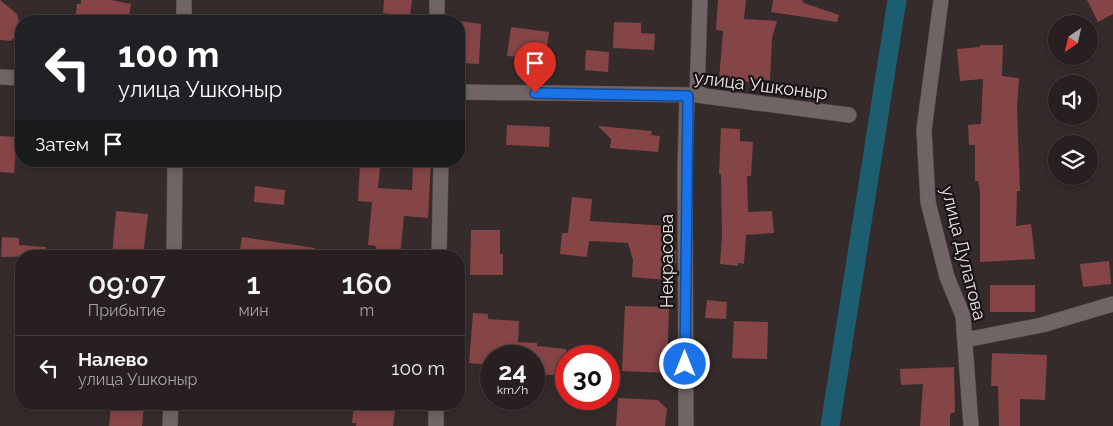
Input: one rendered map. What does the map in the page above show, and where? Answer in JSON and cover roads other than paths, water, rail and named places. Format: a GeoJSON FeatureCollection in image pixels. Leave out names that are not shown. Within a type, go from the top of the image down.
{"type":"FeatureCollection","features":[{"type":"Feature","properties":{"kind":"street"},"geometry":{"type":"LineString","coordinates":[[184,0],[184,15]]}},
{"type":"Feature","properties":{"kind":"street"},"geometry":{"type":"LineString","coordinates":[[437,0],[437,15]]}},
{"type":"Feature","properties":{"kind":"street","name":"Некрасова"},"geometry":{"type":"LineString","coordinates":[[686,426],[685,180],[700,0]]}},
{"type":"Feature","properties":{"kind":"street","name":"улица Дулатова"},"geometry":{"type":"LineString","coordinates":[[940,0],[924,130],[928,202],[947,277],[963,316],[971,426]]}},
{"type":"Feature","properties":{"kind":"street"},"geometry":{"type":"LineString","coordinates":[[0,77],[15,78]]}},
{"type":"Feature","properties":{"kind":"street","name":"улица Ушконыр"},"geometry":{"type":"LineString","coordinates":[[465,92],[692,95],[849,115]]}},
{"type":"Feature","properties":{"kind":"street"},"geometry":{"type":"LineString","coordinates":[[174,250],[175,167]]}},
{"type":"Feature","properties":{"kind":"street"},"geometry":{"type":"LineString","coordinates":[[439,250],[441,167]]}},
{"type":"Feature","properties":{"kind":"street"},"geometry":{"type":"LineString","coordinates":[[965,340],[1042,325],[1113,304]]}},
{"type":"Feature","properties":{"kind":"street"},"geometry":{"type":"LineString","coordinates":[[170,426],[171,410]]}},
{"type":"Feature","properties":{"kind":"street"},"geometry":{"type":"LineString","coordinates":[[436,410],[436,426]]}},
{"type":"Feature","properties":{"kind":"waterway"},"geometry":{"type":"LineString","coordinates":[[830,426],[897,0]]}}]}
